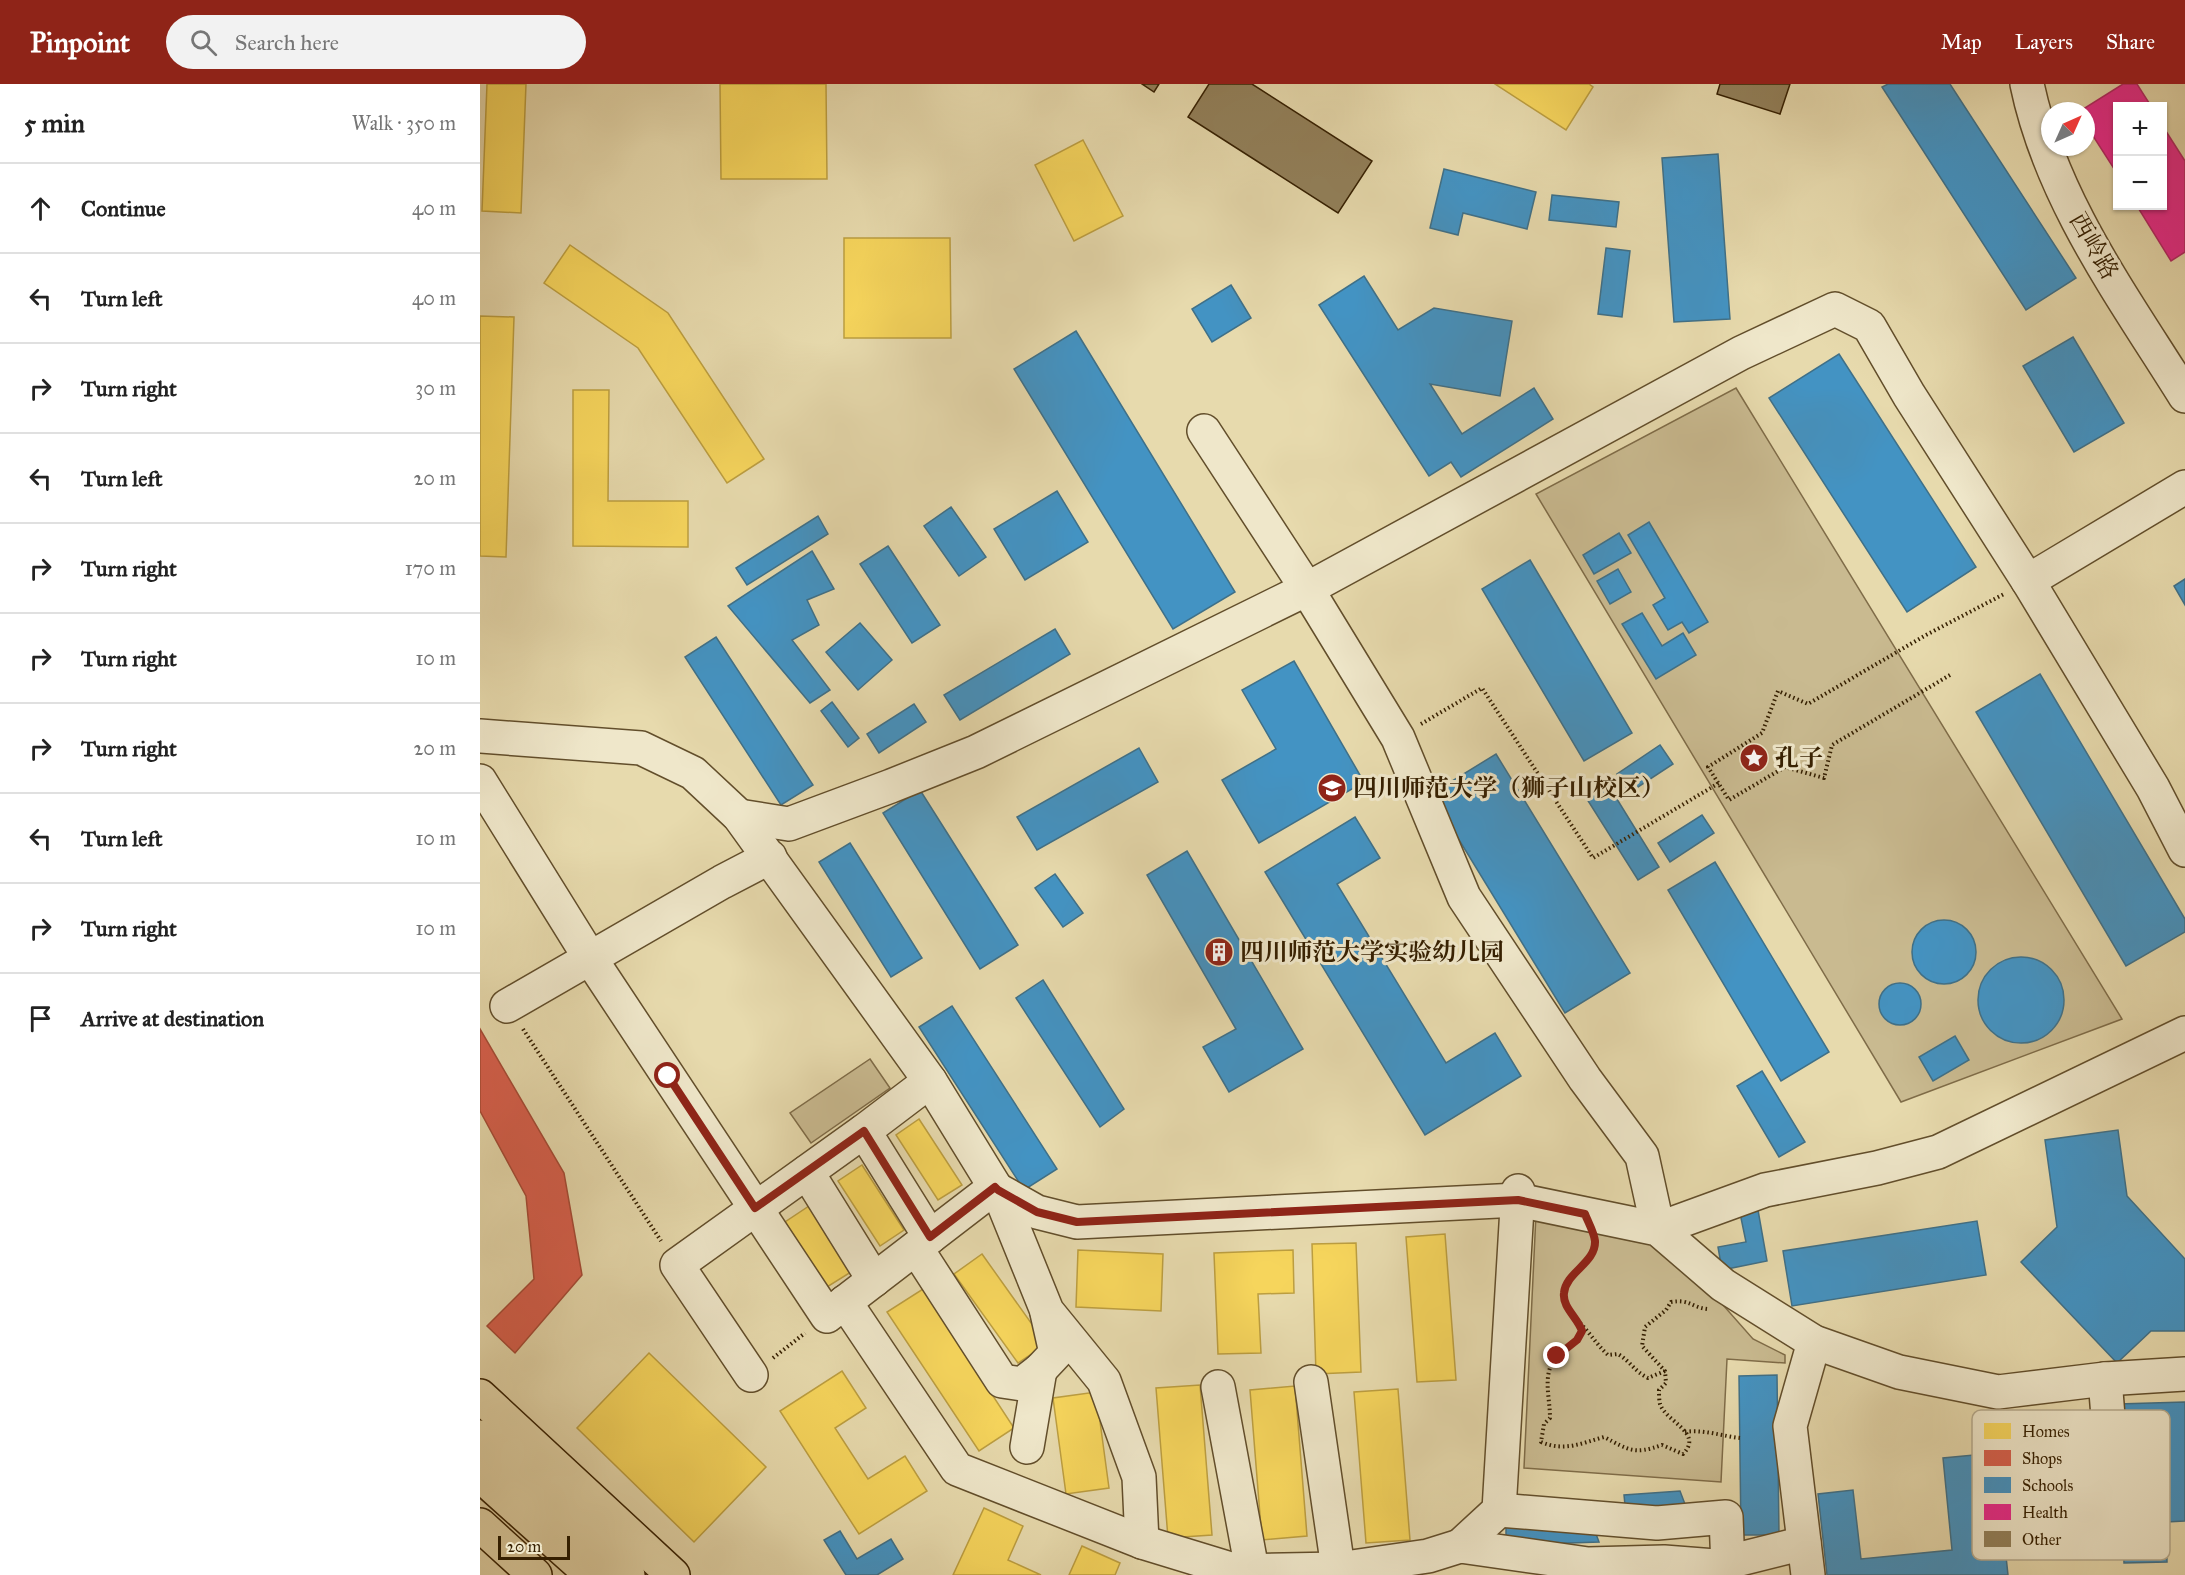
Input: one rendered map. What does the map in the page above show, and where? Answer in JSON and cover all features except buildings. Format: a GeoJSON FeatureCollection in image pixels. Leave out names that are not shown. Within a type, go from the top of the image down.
{"type":"FeatureCollection","features":[{"type":"Feature","properties":{"kind":"main road"},"geometry":{"type":"LineString","coordinates":[[480,1396],[673,1575]]}},
{"type":"Feature","properties":{"kind":"main road"},"geometry":{"type":"LineString","coordinates":[[480,1437],[628,1575]]}},
{"type":"Feature","properties":{"kind":"main road"},"geometry":{"type":"LineString","coordinates":[[480,1475],[592,1575]]}},
{"type":"Feature","properties":{"kind":"main road"},"geometry":{"type":"LineString","coordinates":[[480,1526],[534,1575]]}},
{"type":"Feature","properties":{"kind":"street","name":"西岭路"},"geometry":{"type":"LineString","coordinates":[[2027,84],[2034,114],[2058,183],[2094,249],[2185,396]]}},
{"type":"Feature","properties":{"kind":"street"},"geometry":{"type":"LineString","coordinates":[[739,816],[789,824],[976,752],[1307,589],[1741,353],[1835,309],[1869,326],[2028,581],[2153,788],[2185,850]]}},
{"type":"Feature","properties":{"kind":"street"},"geometry":{"type":"LineString","coordinates":[[1204,431],[1307,589],[1398,738],[1464,897],[1585,1079],[1642,1156],[1658,1229]]}},
{"type":"Feature","properties":{"kind":"street"},"geometry":{"type":"LineString","coordinates":[[2028,581],[2185,487]]}},
{"type":"Feature","properties":{"kind":"street"},"geometry":{"type":"LineString","coordinates":[[480,736],[641,748],[693,773],[739,816],[930,1081],[997,1189],[1047,1311],[1056,1353],[1022,1384],[1002,1381]]}},
{"type":"Feature","properties":{"kind":"street"},"geometry":{"type":"LineString","coordinates":[[480,781],[590,958],[755,1208],[836,1309],[957,1469],[1142,1542],[1238,1571],[1253,1573],[1338,1572],[1428,1565],[1460,1546],[1499,1510],[1518,1196]]}},
{"type":"Feature","properties":{"kind":"street"},"geometry":{"type":"LineString","coordinates":[[507,1006],[590,958],[730,891],[770,857]]}},
{"type":"Feature","properties":{"kind":"street"},"geometry":{"type":"LineString","coordinates":[[1658,1229],[1765,1190],[1877,1168],[1938,1152],[2185,1033]]}},
{"type":"Feature","properties":{"kind":"street"},"geometry":{"type":"LineString","coordinates":[[751,1375],[677,1264],[864,1131],[930,1081]]}},
{"type":"Feature","properties":{"kind":"street"},"geometry":{"type":"LineString","coordinates":[[864,1131],[923,1242],[1002,1381],[1034,1406]]}},
{"type":"Feature","properties":{"kind":"street"},"geometry":{"type":"LineString","coordinates":[[807,1172],[874,1280]]}},
{"type":"Feature","properties":{"kind":"street"},"geometry":{"type":"LineString","coordinates":[[997,1189],[1037,1212],[1077,1222],[1518,1196],[1585,1214],[1658,1229],[1724,1285],[1814,1342],[1899,1372],[1998,1392],[2105,1379],[2185,1374]]}},
{"type":"Feature","properties":{"kind":"street"},"geometry":{"type":"LineString","coordinates":[[836,1309],[997,1189]]}},
{"type":"Feature","properties":{"kind":"street"},"geometry":{"type":"LineString","coordinates":[[1047,1311],[1104,1381],[1139,1477],[1142,1542]]}},
{"type":"Feature","properties":{"kind":"street"},"geometry":{"type":"LineString","coordinates":[[1808,1575],[1791,1426],[1814,1342]]}},
{"type":"Feature","properties":{"kind":"street"},"geometry":{"type":"LineString","coordinates":[[1027,1448],[1040,1370]]}},
{"type":"Feature","properties":{"kind":"street"},"geometry":{"type":"LineString","coordinates":[[2105,1379],[2107,1410]]}},
{"type":"Feature","properties":{"kind":"street"},"geometry":{"type":"LineString","coordinates":[[1311,1382],[1338,1572]]}},
{"type":"Feature","properties":{"kind":"street"},"geometry":{"type":"LineString","coordinates":[[1218,1387],[1253,1573]]}},
{"type":"Feature","properties":{"kind":"street"},"geometry":{"type":"LineString","coordinates":[[1499,1510],[1657,1523],[1726,1516],[1730,1568]]}},
{"type":"Feature","properties":{"kind":"street"},"geometry":{"type":"LineString","coordinates":[[1460,1546],[1588,1564],[1664,1569],[1730,1568],[1804,1543]]}},
{"type":"Feature","properties":{"kind":"path"},"geometry":{"type":"LineString","coordinates":[[1950,675],[1833,745],[1824,778],[1785,766],[1730,800],[1708,767],[1762,733],[1778,691],[1808,704],[1926,635],[2028,581]]}},
{"type":"Feature","properties":{"kind":"path"},"geometry":{"type":"LineString","coordinates":[[1398,738],[1482,688],[1593,858],[1719,783]]}},
{"type":"Feature","properties":{"kind":"path"},"geometry":{"type":"LineString","coordinates":[[507,1006],[677,1264]]}},
{"type":"Feature","properties":{"kind":"path"},"geometry":{"type":"LineString","coordinates":[[1585,1214],[1595,1243],[1591,1256],[1567,1283],[1563,1295],[1568,1307],[1608,1355],[1618,1353],[1630,1361],[1636,1372],[1648,1378],[1665,1371]]}},
{"type":"Feature","properties":{"kind":"path"},"geometry":{"type":"LineString","coordinates":[[1579,1322],[1582,1331],[1577,1340],[1557,1356],[1549,1369],[1546,1382],[1550,1418],[1544,1424],[1541,1442],[1554,1448],[1578,1445],[1604,1437],[1635,1452],[1662,1444],[1683,1454],[1689,1448],[1690,1442],[1685,1432],[1660,1406],[1659,1390],[1666,1383],[1665,1371],[1642,1346],[1646,1327],[1666,1310],[1671,1302],[1689,1302],[1710,1310]]}},
{"type":"Feature","properties":{"kind":"path"},"geometry":{"type":"LineString","coordinates":[[751,1375],[836,1309]]}},
{"type":"Feature","properties":{"kind":"path"},"geometry":{"type":"LineString","coordinates":[[1685,1432],[1695,1430],[1740,1438]]}},
{"type":"Feature","properties":{"kind":"shaded area"},"geometry":{"type":"Polygon","coordinates":[[[1736,388],[2122,1019],[1901,1102],[1536,494],[1736,388]]]}},
{"type":"Feature","properties":{"kind":"shaded area"},"geometry":{"type":"Polygon","coordinates":[[[870,1059],[890,1088],[811,1143],[790,1113],[870,1059]]]}},
{"type":"Feature","properties":{"kind":"shaded area"},"geometry":{"type":"Polygon","coordinates":[[[1537,1193],[1655,1228],[1753,1339],[1785,1355],[1785,1363],[1727,1359],[1721,1482],[1524,1468],[1537,1193]]]}},
{"type":"Feature","properties":{"kind":"place","name":"孔子"},"geometry":{"type":"Point","coordinates":[1754,758]}},
{"type":"Feature","properties":{"kind":"place","name":"四川师范大学（狮子山校区）"},"geometry":{"type":"Point","coordinates":[1332,788]}},
{"type":"Feature","properties":{"kind":"place","name":"四川师范大学实验幼儿园"},"geometry":{"type":"Point","coordinates":[1219,952]}},
{"type":"Feature","properties":{"kind":"route"},"geometry":{"type":"LineString","coordinates":[[668,1076],[755,1208],[864,1131],[930,1237],[995,1187],[1037,1212],[1077,1222],[1518,1200],[1585,1214],[1595,1243],[1591,1256],[1567,1283],[1563,1295],[1582,1331],[1577,1340],[1557,1356]]}}]}
